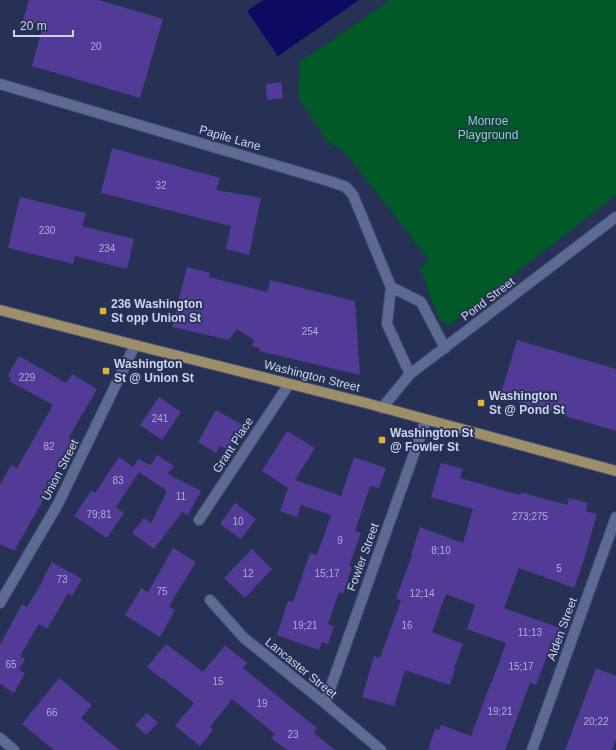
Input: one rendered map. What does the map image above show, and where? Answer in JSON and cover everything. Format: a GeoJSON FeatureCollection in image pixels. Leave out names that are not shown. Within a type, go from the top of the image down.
{"type":"FeatureCollection","features":[{"type":"Feature","properties":{"kind":"main road","name":"Washington Street"},"geometry":{"type":"LineString","coordinates":[[0,310],[382,408],[616,471]]}},
{"type":"Feature","properties":{"kind":"street","name":"Papile Lane"},"geometry":{"type":"LineString","coordinates":[[0,84],[346,187],[353,195],[391,287],[387,324],[410,374]]}},
{"type":"Feature","properties":{"kind":"street","name":"Pond Street"},"geometry":{"type":"LineString","coordinates":[[382,408],[410,374],[616,217]]}},
{"type":"Feature","properties":{"kind":"street"},"geometry":{"type":"LineString","coordinates":[[391,287],[421,302],[445,348]]}},
{"type":"Feature","properties":{"kind":"street","name":"Union Street"},"geometry":{"type":"LineString","coordinates":[[0,603],[58,504],[135,345]]}},
{"type":"Feature","properties":{"kind":"street","name":"Grant Place"},"geometry":{"type":"LineString","coordinates":[[199,520],[289,384]]}},
{"type":"Feature","properties":{"kind":"street","name":"Fowler Street"},"geometry":{"type":"LineString","coordinates":[[325,703],[426,420]]}},
{"type":"Feature","properties":{"kind":"street","name":"Alden Street"},"geometry":{"type":"LineString","coordinates":[[532,750],[616,517]]}},
{"type":"Feature","properties":{"kind":"street","name":"Lancaster Street"},"geometry":{"type":"LineString","coordinates":[[210,600],[244,638],[381,750]]}},
{"type":"Feature","properties":{"kind":"street"},"geometry":{"type":"LineString","coordinates":[[0,738],[14,750]]}},
{"type":"Feature","properties":{"kind":"green space","name":"Monroe Playground"},"geometry":{"type":"Polygon","coordinates":[[[390,0],[616,0],[616,195],[448,326],[438,317],[420,268],[429,260],[348,156],[339,148],[327,141],[298,97],[300,62],[390,0]]]}},
{"type":"Feature","properties":{"kind":"shaded area"},"geometry":{"type":"Polygon","coordinates":[[[263,0],[359,0],[278,56],[247,11],[263,0]]]}},
{"type":"Feature","properties":{"kind":"building"},"geometry":{"type":"Polygon","coordinates":[[[29,0],[99,0],[163,19],[140,98],[32,66],[43,26],[23,20],[29,0]]]}},
{"type":"Feature","properties":{"kind":"building"},"geometry":{"type":"Polygon","coordinates":[[[281,82],[283,98],[267,100],[266,84],[281,82]]]}},
{"type":"Feature","properties":{"kind":"building"},"geometry":{"type":"Polygon","coordinates":[[[112,148],[220,178],[216,190],[261,198],[249,255],[226,249],[231,226],[101,193],[112,148]]]}},
{"type":"Feature","properties":{"kind":"building"},"geometry":{"type":"Polygon","coordinates":[[[20,197],[86,213],[82,226],[134,239],[127,269],[75,256],[73,264],[8,248],[20,197]]]}},
{"type":"Feature","properties":{"kind":"building"},"geometry":{"type":"Polygon","coordinates":[[[187,267],[210,273],[209,277],[267,292],[270,280],[355,301],[360,375],[259,351],[260,348],[252,346],[254,340],[237,329],[229,340],[172,327],[187,267]]]}},
{"type":"Feature","properties":{"kind":"building"},"geometry":{"type":"Polygon","coordinates":[[[517,340],[616,369],[616,431],[500,397],[517,340]]]}},
{"type":"Feature","properties":{"kind":"building"},"geometry":{"type":"Polygon","coordinates":[[[19,356],[66,383],[72,374],[97,389],[69,437],[73,440],[47,486],[50,488],[14,551],[0,544],[0,485],[11,465],[17,468],[53,405],[9,381],[11,378],[8,375],[19,356]]]}},
{"type":"Feature","properties":{"kind":"building"},"geometry":{"type":"Polygon","coordinates":[[[159,397],[181,412],[162,440],[140,425],[159,397]]]}},
{"type":"Feature","properties":{"kind":"building"},"geometry":{"type":"Polygon","coordinates":[[[216,410],[243,425],[229,451],[220,446],[216,453],[198,442],[216,410]]]}},
{"type":"Feature","properties":{"kind":"building"},"geometry":{"type":"Polygon","coordinates":[[[287,431],[315,448],[295,480],[341,496],[354,457],[386,468],[379,488],[370,486],[355,531],[361,533],[349,566],[352,567],[343,594],[339,592],[328,624],[334,626],[328,644],[322,642],[319,650],[277,635],[288,601],[293,602],[310,553],[317,555],[331,515],[301,505],[297,517],[280,511],[288,488],[262,471],[287,431]]]}},
{"type":"Feature","properties":{"kind":"building"},"geometry":{"type":"Polygon","coordinates":[[[157,455],[174,466],[168,474],[201,491],[188,515],[182,512],[154,549],[132,533],[144,518],[151,523],[167,491],[139,472],[116,507],[124,513],[107,538],[74,516],[91,491],[95,493],[119,457],[133,467],[138,459],[151,465],[157,455]]]}},
{"type":"Feature","properties":{"kind":"building"},"geometry":{"type":"Polygon","coordinates":[[[441,463],[463,469],[460,478],[520,495],[521,492],[567,505],[569,498],[588,503],[586,511],[597,514],[574,588],[519,568],[504,608],[560,628],[551,654],[548,653],[536,685],[530,683],[505,750],[428,750],[435,729],[439,730],[441,725],[471,736],[506,643],[467,629],[475,605],[446,594],[432,632],[463,644],[454,668],[455,669],[450,685],[405,670],[394,706],[362,697],[374,656],[380,658],[401,600],[396,599],[412,555],[411,554],[420,527],[463,543],[473,509],[431,497],[441,463]]]}},
{"type":"Feature","properties":{"kind":"building"},"geometry":{"type":"Polygon","coordinates":[[[235,503],[256,519],[241,539],[220,524],[235,503]]]}},
{"type":"Feature","properties":{"kind":"building"},"geometry":{"type":"Polygon","coordinates":[[[173,548],[196,562],[169,606],[175,610],[160,637],[125,615],[141,588],[148,592],[173,548]]]}},
{"type":"Feature","properties":{"kind":"building"},"geometry":{"type":"Polygon","coordinates":[[[252,549],[272,569],[245,598],[224,578],[252,549]]]}},
{"type":"Feature","properties":{"kind":"building"},"geometry":{"type":"Polygon","coordinates":[[[52,562],[82,579],[72,596],[68,593],[47,629],[39,624],[20,656],[25,659],[19,670],[25,673],[14,693],[0,684],[0,645],[22,604],[27,607],[44,579],[43,578],[52,562]]]}},
{"type":"Feature","properties":{"kind":"building"},"geometry":{"type":"Polygon","coordinates":[[[166,644],[203,672],[225,645],[247,663],[243,668],[317,728],[314,733],[335,750],[287,750],[271,738],[275,734],[232,699],[210,727],[213,730],[200,746],[175,726],[194,703],[147,667],[166,644]]]}},
{"type":"Feature","properties":{"kind":"building"},"geometry":{"type":"Polygon","coordinates":[[[596,668],[616,676],[616,739],[612,750],[565,750],[596,668]]]}},
{"type":"Feature","properties":{"kind":"building"},"geometry":{"type":"Polygon","coordinates":[[[59,678],[92,705],[81,718],[119,750],[54,750],[22,724],[59,678]]]}},
{"type":"Feature","properties":{"kind":"building"},"geometry":{"type":"Polygon","coordinates":[[[147,713],[158,723],[146,735],[135,725],[147,713]]]}},
{"type":"Feature","properties":{"kind":"place","name":"236 Washington St opp Union St"},"geometry":{"type":"Point","coordinates":[103,311]}},
{"type":"Feature","properties":{"kind":"place","name":"Washington St @ Union St"},"geometry":{"type":"Point","coordinates":[106,371]}},
{"type":"Feature","properties":{"kind":"place","name":"Washington St @ Pond St"},"geometry":{"type":"Point","coordinates":[481,403]}},
{"type":"Feature","properties":{"kind":"place","name":"Washington St @ Fowler St"},"geometry":{"type":"Point","coordinates":[382,440]}}]}
